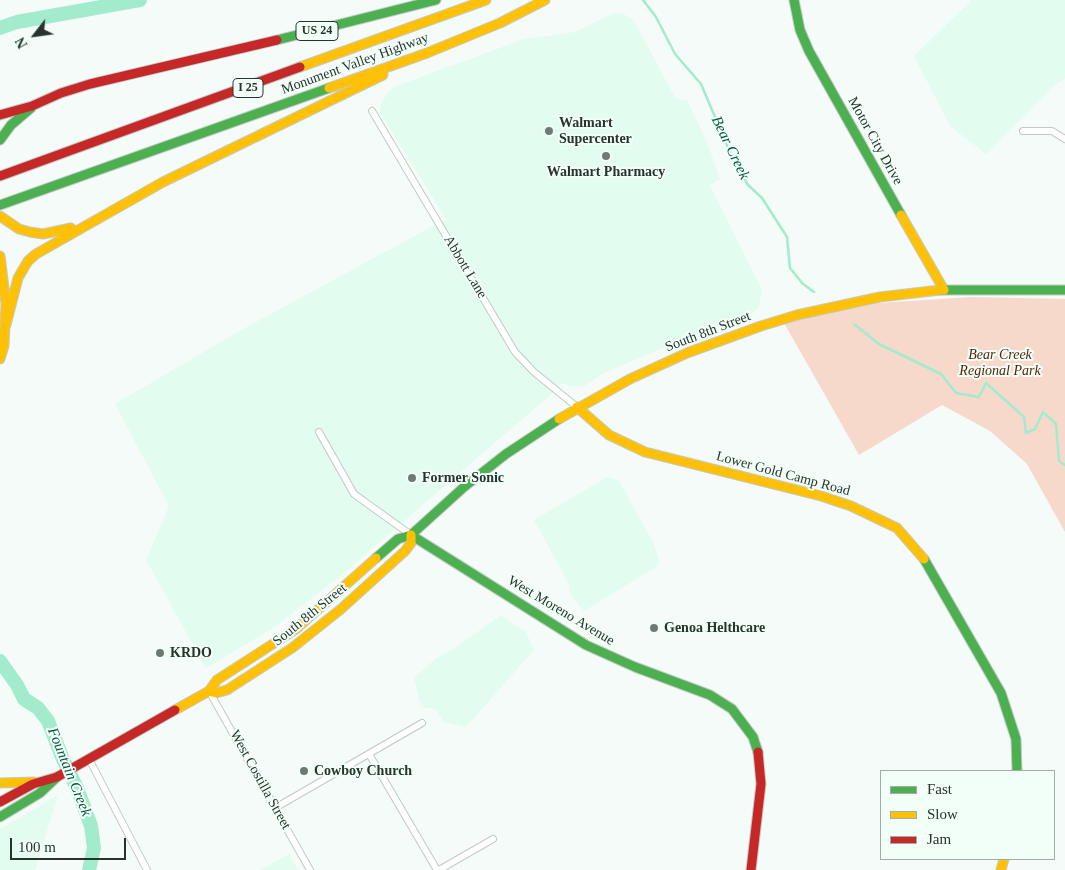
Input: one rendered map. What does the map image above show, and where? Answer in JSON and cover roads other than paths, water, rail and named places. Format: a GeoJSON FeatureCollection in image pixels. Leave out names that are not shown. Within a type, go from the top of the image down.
{"type":"FeatureCollection","features":[{"type":"Feature","properties":{"kind":"main road","name":"US 24"},"geometry":{"type":"LineString","coordinates":[[0,140],[11,125],[32,106],[61,93],[90,84],[382,15],[436,0]]}},
{"type":"Feature","properties":{"kind":"main road","name":"Monument Valley Highway"},"geometry":{"type":"LineString","coordinates":[[0,176],[486,0]]}},
{"type":"Feature","properties":{"kind":"main road","name":"Monument Valley Highway"},"geometry":{"type":"LineString","coordinates":[[0,205],[427,53],[500,23],[545,0]]}},
{"type":"Feature","properties":{"kind":"main road","name":"Motor City Drive"},"geometry":{"type":"LineString","coordinates":[[794,0],[800,30],[809,51],[944,290]]}},
{"type":"Feature","properties":{"kind":"main road"},"geometry":{"type":"LineString","coordinates":[[0,359],[6,325],[18,278],[28,262],[36,254],[171,178],[427,53]]}},
{"type":"Feature","properties":{"kind":"main road"},"geometry":{"type":"LineString","coordinates":[[0,115],[32,106]]}},
{"type":"Feature","properties":{"kind":"main road"},"geometry":{"type":"LineString","coordinates":[[0,216],[19,229],[44,234],[90,222]]}},
{"type":"Feature","properties":{"kind":"main road"},"geometry":{"type":"LineString","coordinates":[[0,256],[6,325]]}},
{"type":"Feature","properties":{"kind":"main road","name":"South 8th Street"},"geometry":{"type":"LineString","coordinates":[[0,802],[40,782],[57,777],[209,691],[217,680],[293,632],[398,539],[411,535],[486,469],[527,438],[577,407],[630,379],[680,356],[797,315],[880,296],[944,290],[1065,290]]}},
{"type":"Feature","properties":{"kind":"main road","name":"Lower Gold Camp Road"},"geometry":{"type":"LineString","coordinates":[[577,407],[609,435],[645,452],[821,496],[851,506],[897,528],[919,551],[947,596],[1001,693],[1016,739],[1017,770]]}},
{"type":"Feature","properties":{"kind":"main road","name":"South 8th Street"},"geometry":{"type":"LineString","coordinates":[[209,691],[216,693],[227,690],[292,648],[332,617],[405,551],[410,543],[411,535]]}},
{"type":"Feature","properties":{"kind":"main road","name":"West Moreno Avenue"},"geometry":{"type":"LineString","coordinates":[[411,535],[580,642],[627,664],[710,695],[726,704],[739,716],[753,737],[758,751],[761,773],[751,870]]}},
{"type":"Feature","properties":{"kind":"main road","name":"South 8th Street"},"geometry":{"type":"LineString","coordinates":[[0,817],[40,793],[57,777]]}},
{"type":"Feature","properties":{"kind":"main road"},"geometry":{"type":"LineString","coordinates":[[0,783],[40,782]]}},
{"type":"Feature","properties":{"kind":"street","name":"Abbott Lane"},"geometry":{"type":"LineString","coordinates":[[372,111],[515,352],[534,372],[577,407]]}},
{"type":"Feature","properties":{"kind":"street"},"geometry":{"type":"LineString","coordinates":[[1023,131],[1052,131],[1065,139]]}},
{"type":"Feature","properties":{"kind":"street","name":"West Moreno Avenue"},"geometry":{"type":"LineString","coordinates":[[320,432],[354,494],[411,535]]}},
{"type":"Feature","properties":{"kind":"street","name":"West Costilla Street"},"geometry":{"type":"LineString","coordinates":[[209,691],[310,870]]}},
{"type":"Feature","properties":{"kind":"street"},"geometry":{"type":"LineString","coordinates":[[275,808],[422,723]]}},
{"type":"Feature","properties":{"kind":"street"},"geometry":{"type":"LineString","coordinates":[[370,754],[438,870],[492,839]]}},
{"type":"Feature","properties":{"kind":"street"},"geometry":{"type":"LineString","coordinates":[[89,759],[148,870]]}},
{"type":"Feature","properties":{"kind":"waterway","name":"Fountain Creek"},"geometry":{"type":"LineString","coordinates":[[0,28],[17,22],[140,0]]}},
{"type":"Feature","properties":{"kind":"waterway","name":"Bear Creek"},"geometry":{"type":"LineString","coordinates":[[643,0],[656,17],[675,54],[701,84],[735,164],[748,185],[762,198],[787,237],[790,268],[803,284],[814,292]]}},
{"type":"Feature","properties":{"kind":"waterway","name":"Bear Creek"},"geometry":{"type":"LineString","coordinates":[[854,324],[879,344],[941,374],[956,393],[979,397],[986,383],[1024,417],[1026,433],[1035,429],[1043,412],[1056,424],[1059,461],[1065,465]]}},
{"type":"Feature","properties":{"kind":"waterway","name":"Fountain Creek"},"geometry":{"type":"LineString","coordinates":[[0,661],[17,685],[24,699],[38,708],[48,721],[77,788],[91,826],[94,848],[89,870]]}},
{"type":"Feature","properties":{"kind":"place","name":"Walmart Supercenter"},"geometry":{"type":"Point","coordinates":[549,131]}},
{"type":"Feature","properties":{"kind":"place","name":"Walmart Pharmacy"},"geometry":{"type":"Point","coordinates":[606,156]}},
{"type":"Feature","properties":{"kind":"place","name":"Former Sonic"},"geometry":{"type":"Point","coordinates":[412,478]}},
{"type":"Feature","properties":{"kind":"place","name":"Genoa Helthcare"},"geometry":{"type":"Point","coordinates":[654,628]}},
{"type":"Feature","properties":{"kind":"place","name":"KRDO"},"geometry":{"type":"Point","coordinates":[160,653]}},
{"type":"Feature","properties":{"kind":"place","name":"Cowboy Church"},"geometry":{"type":"Point","coordinates":[304,771]}},
{"type":"Feature","properties":{"kind":"park label","name":"Bear Creek Regional Park"},"geometry":{"type":"Point","coordinates":[1000,364]}}]}
